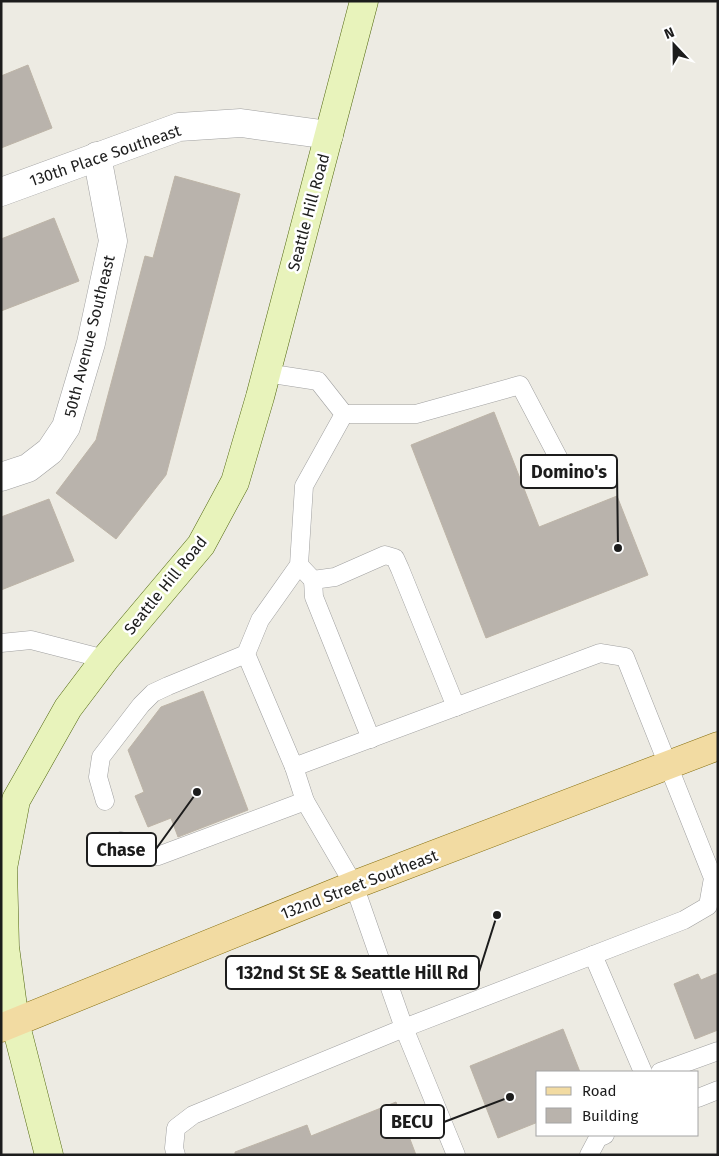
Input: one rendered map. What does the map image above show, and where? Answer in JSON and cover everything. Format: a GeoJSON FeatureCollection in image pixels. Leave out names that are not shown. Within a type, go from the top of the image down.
{"type":"FeatureCollection","features":[{"type":"Feature","properties":{"kind":"main road","name":"Seattle Hill Road"},"geometry":{"type":"LineString","coordinates":[[48,1155],[8,1025],[3,868],[16,800],[68,708],[105,660],[201,545],[235,482],[266,373],[364,1]]}},
{"type":"Feature","properties":{"kind":"main road","name":"132nd Street Southeast"},"geometry":{"type":"LineString","coordinates":[[8,1025],[354,885],[718,746]]}},
{"type":"Feature","properties":{"kind":"street","name":"130th Place Southeast"},"geometry":{"type":"LineString","coordinates":[[1,192],[179,127],[240,122],[329,135]]}},
{"type":"Feature","properties":{"kind":"street","name":"50th Avenue Southeast"},"geometry":{"type":"LineString","coordinates":[[1,478],[28,468],[50,451],[66,427],[90,343],[113,241],[97,156]]}},
{"type":"Feature","properties":{"kind":"lane"},"geometry":{"type":"LineString","coordinates":[[266,373],[318,380],[344,414]]}},
{"type":"Feature","properties":{"kind":"lane"},"geometry":{"type":"LineString","coordinates":[[344,414],[416,414],[520,385],[569,478]]}},
{"type":"Feature","properties":{"kind":"lane"},"geometry":{"type":"LineString","coordinates":[[105,800],[98,777],[101,757],[141,705],[153,694],[168,686],[246,654],[260,620],[299,565],[304,486],[344,414]]}},
{"type":"Feature","properties":{"kind":"lane"},"geometry":{"type":"LineString","coordinates":[[313,580],[335,577],[385,555],[394,558],[456,707]]}},
{"type":"Feature","properties":{"kind":"lane"},"geometry":{"type":"LineString","coordinates":[[299,565],[313,580],[314,597],[371,738]]}},
{"type":"Feature","properties":{"kind":"lane"},"geometry":{"type":"LineString","coordinates":[[1,643],[31,640],[105,660]]}},
{"type":"Feature","properties":{"kind":"lane"},"geometry":{"type":"LineString","coordinates":[[176,1155],[174,1148],[176,1128],[193,1115],[404,1028],[684,920],[708,906],[714,891],[713,878],[626,657],[600,653],[294,767]]}},
{"type":"Feature","properties":{"kind":"lane"},"geometry":{"type":"LineString","coordinates":[[246,654],[294,767],[304,801],[354,885],[404,1028],[456,1155]]}},
{"type":"Feature","properties":{"kind":"lane"},"geometry":{"type":"LineString","coordinates":[[121,841],[137,854],[158,856],[304,801]]}},
{"type":"Feature","properties":{"kind":"lane"},"geometry":{"type":"LineString","coordinates":[[593,955],[643,1071]]}},
{"type":"Feature","properties":{"kind":"lane"},"geometry":{"type":"LineString","coordinates":[[663,1071],[718,1051]]}},
{"type":"Feature","properties":{"kind":"lane"},"geometry":{"type":"LineString","coordinates":[[699,1098],[718,1090]]}},
{"type":"Feature","properties":{"kind":"lane"},"geometry":{"type":"LineString","coordinates":[[589,1155],[598,1138],[603,1136]]}},
{"type":"Feature","properties":{"kind":"building"},"geometry":{"type":"Polygon","coordinates":[[[28,65],[52,128],[1,148],[1,76],[28,65]]]}},
{"type":"Feature","properties":{"kind":"building"},"geometry":{"type":"Polygon","coordinates":[[[175,176],[240,194],[166,475],[116,539],[56,493],[96,440],[145,256],[153,258],[175,176]]]}},
{"type":"Feature","properties":{"kind":"building"},"geometry":{"type":"Polygon","coordinates":[[[54,218],[79,281],[1,311],[1,239],[54,218]]]}},
{"type":"Feature","properties":{"kind":"building"},"geometry":{"type":"Polygon","coordinates":[[[494,412],[539,527],[617,496],[648,575],[486,638],[411,445],[494,412]]]}},
{"type":"Feature","properties":{"kind":"building"},"geometry":{"type":"Polygon","coordinates":[[[49,499],[74,561],[1,590],[1,517],[49,499]]]}},
{"type":"Feature","properties":{"kind":"building"},"geometry":{"type":"Polygon","coordinates":[[[203,691],[248,810],[178,837],[171,818],[148,827],[135,796],[144,792],[128,750],[161,707],[203,691]]]}},
{"type":"Feature","properties":{"kind":"building"},"geometry":{"type":"Polygon","coordinates":[[[718,973],[718,1030],[695,1039],[674,984],[698,974],[701,980],[718,973]]]}},
{"type":"Feature","properties":{"kind":"building"},"geometry":{"type":"Polygon","coordinates":[[[563,1029],[580,1071],[536,1071],[536,1123],[498,1138],[470,1066],[563,1029]]]}},
{"type":"Feature","properties":{"kind":"building"},"geometry":{"type":"Polygon","coordinates":[[[396,1102],[416,1155],[235,1155],[235,1152],[307,1125],[311,1136],[396,1102]]]}},
{"type":"Feature","properties":{"kind":"place","name":"Domino's"},"geometry":{"type":"Point","coordinates":[618,548]}},
{"type":"Feature","properties":{"kind":"place","name":"Chase"},"geometry":{"type":"Point","coordinates":[197,792]}},
{"type":"Feature","properties":{"kind":"place","name":"132nd St SE & Seattle Hill Rd"},"geometry":{"type":"Point","coordinates":[497,915]}},
{"type":"Feature","properties":{"kind":"place","name":"BECU"},"geometry":{"type":"Point","coordinates":[510,1097]}}]}
